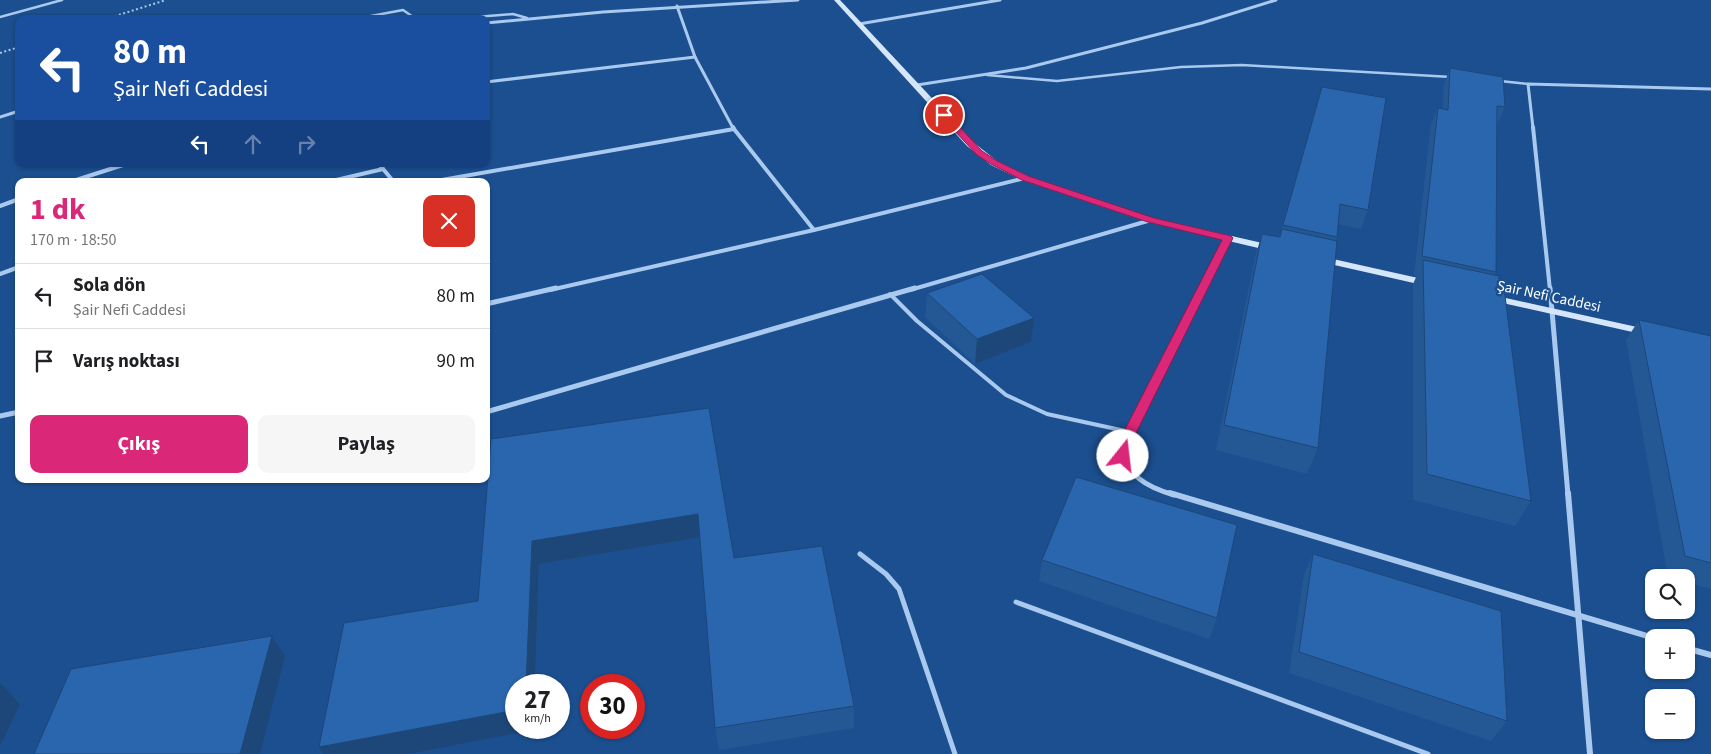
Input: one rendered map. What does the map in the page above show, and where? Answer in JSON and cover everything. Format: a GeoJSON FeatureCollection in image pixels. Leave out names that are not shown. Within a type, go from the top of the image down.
{"type":"FeatureCollection","features":[{"type":"Feature","properties":{"kind":"street"},"geometry":{"type":"LineString","coordinates":[[490,23],[677,6],[798,0]]}},
{"type":"Feature","properties":{"kind":"street"},"geometry":{"type":"LineString","coordinates":[[837,0],[980,153],[1002,167],[1025,178],[1151,220],[1275,249]]}},
{"type":"Feature","properties":{"kind":"street"},"geometry":{"type":"LineString","coordinates":[[859,24],[1000,0]]}},
{"type":"Feature","properties":{"kind":"street"},"geometry":{"type":"LineString","coordinates":[[917,85],[1026,68],[1202,23],[1276,0]]}},
{"type":"Feature","properties":{"kind":"street"},"geometry":{"type":"LineString","coordinates":[[677,6],[694,57],[734,129],[814,230]]}},
{"type":"Feature","properties":{"kind":"street"},"geometry":{"type":"LineString","coordinates":[[490,82],[694,57]]}},
{"type":"Feature","properties":{"kind":"street"},"geometry":{"type":"LineString","coordinates":[[1590,754],[1552,311],[1528,84],[1711,89]]}},
{"type":"Feature","properties":{"kind":"street"},"geometry":{"type":"LineString","coordinates":[[0,117],[15,112]]}},
{"type":"Feature","properties":{"kind":"street"},"geometry":{"type":"LineString","coordinates":[[453,178],[734,129]]}},
{"type":"Feature","properties":{"kind":"street"},"geometry":{"type":"LineString","coordinates":[[82,178],[117,167]]}},
{"type":"Feature","properties":{"kind":"street"},"geometry":{"type":"LineString","coordinates":[[345,178],[383,169],[390,178]]}},
{"type":"Feature","properties":{"kind":"street"},"geometry":{"type":"LineString","coordinates":[[490,303],[814,230],[1025,178]]}},
{"type":"Feature","properties":{"kind":"street"},"geometry":{"type":"LineString","coordinates":[[0,206],[15,201]]}},
{"type":"Feature","properties":{"kind":"street"},"geometry":{"type":"LineString","coordinates":[[490,411],[1151,220]]}},
{"type":"Feature","properties":{"kind":"street"},"geometry":{"type":"LineString","coordinates":[[1228,238],[1123,445],[1123,456],[1128,466],[1138,478],[1152,488],[1645,635]]}},
{"type":"Feature","properties":{"kind":"street"},"geometry":{"type":"LineString","coordinates":[[1314,258],[1438,286]]}},
{"type":"Feature","properties":{"kind":"street"},"geometry":{"type":"LineString","coordinates":[[0,274],[15,268]]}},
{"type":"Feature","properties":{"kind":"street","name":"Şair Nefi Caddesi"},"geometry":{"type":"LineString","coordinates":[[1485,296],[1655,334]]}},
{"type":"Feature","properties":{"kind":"street"},"geometry":{"type":"LineString","coordinates":[[0,416],[15,413]]}},
{"type":"Feature","properties":{"kind":"street"},"geometry":{"type":"LineString","coordinates":[[1695,651],[1711,655]]}},
{"type":"Feature","properties":{"kind":"lane"},"geometry":{"type":"LineString","coordinates":[[0,17],[62,0]]}},
{"type":"Feature","properties":{"kind":"lane"},"geometry":{"type":"LineString","coordinates":[[377,15],[404,10],[411,15]]}},
{"type":"Feature","properties":{"kind":"lane"},"geometry":{"type":"LineString","coordinates":[[490,16],[513,14],[527,18]]}},
{"type":"Feature","properties":{"kind":"lane"},"geometry":{"type":"LineString","coordinates":[[987,75],[1057,81],[1181,67],[1242,65],[1456,78]]}},
{"type":"Feature","properties":{"kind":"lane"},"geometry":{"type":"LineString","coordinates":[[1492,81],[1528,84]]}},
{"type":"Feature","properties":{"kind":"lane"},"geometry":{"type":"LineString","coordinates":[[890,294],[917,321],[1006,395],[1047,414],[1130,432]]}},
{"type":"Feature","properties":{"kind":"lane"},"geometry":{"type":"LineString","coordinates":[[860,554],[886,574],[898,589],[955,754]]}},
{"type":"Feature","properties":{"kind":"lane"},"geometry":{"type":"LineString","coordinates":[[1016,602],[1428,754]]}},
{"type":"Feature","properties":{"kind":"path"},"geometry":{"type":"LineString","coordinates":[[119,15],[166,0]]}},
{"type":"Feature","properties":{"kind":"path"},"geometry":{"type":"LineString","coordinates":[[0,53],[15,48]]}},
{"type":"Feature","properties":{"kind":"building"},"geometry":{"type":"Polygon","coordinates":[[[1450,68],[1503,77],[1505,107],[1497,106],[1496,272],[1422,256],[1438,108],[1448,110],[1450,68]]]}},
{"type":"Feature","properties":{"kind":"building"},"geometry":{"type":"Polygon","coordinates":[[[1322,87],[1386,98],[1368,210],[1340,204],[1337,237],[1283,225],[1322,87]]]}},
{"type":"Feature","properties":{"kind":"building"},"geometry":{"type":"Polygon","coordinates":[[[1282,229],[1337,241],[1318,448],[1224,425],[1262,234],[1280,237],[1282,229]]]}},
{"type":"Feature","properties":{"kind":"building"},"geometry":{"type":"Polygon","coordinates":[[[1423,260],[1499,276],[1499,279],[1503,280],[1531,501],[1427,474],[1423,260]]]}},
{"type":"Feature","properties":{"kind":"building"},"geometry":{"type":"Polygon","coordinates":[[[982,274],[1034,318],[977,339],[927,293],[982,274]]]}},
{"type":"Feature","properties":{"kind":"building"},"geometry":{"type":"Polygon","coordinates":[[[1639,320],[1711,336],[1711,563],[1685,556],[1639,320]]]}},
{"type":"Feature","properties":{"kind":"building"},"geometry":{"type":"Polygon","coordinates":[[[709,408],[734,558],[822,546],[854,706],[715,728],[698,514],[532,541],[526,674],[505,674],[505,712],[319,747],[344,623],[478,601],[487,483],[490,483],[491,439],[709,408]]]}},
{"type":"Feature","properties":{"kind":"building"},"geometry":{"type":"Polygon","coordinates":[[[1076,477],[1237,525],[1217,618],[1042,560],[1076,477]]]}},
{"type":"Feature","properties":{"kind":"building"},"geometry":{"type":"Polygon","coordinates":[[[1313,554],[1501,611],[1507,721],[1299,652],[1313,554]]]}},
{"type":"Feature","properties":{"kind":"building"},"geometry":{"type":"Polygon","coordinates":[[[272,636],[240,754],[34,754],[71,669],[272,636]]]}},
{"type":"Feature","properties":{"kind":"route"},"geometry":{"type":"LineString","coordinates":[[944,115],[980,153],[994,163],[1025,178],[1151,220],[1228,238],[1123,445],[1123,456]]}}]}
